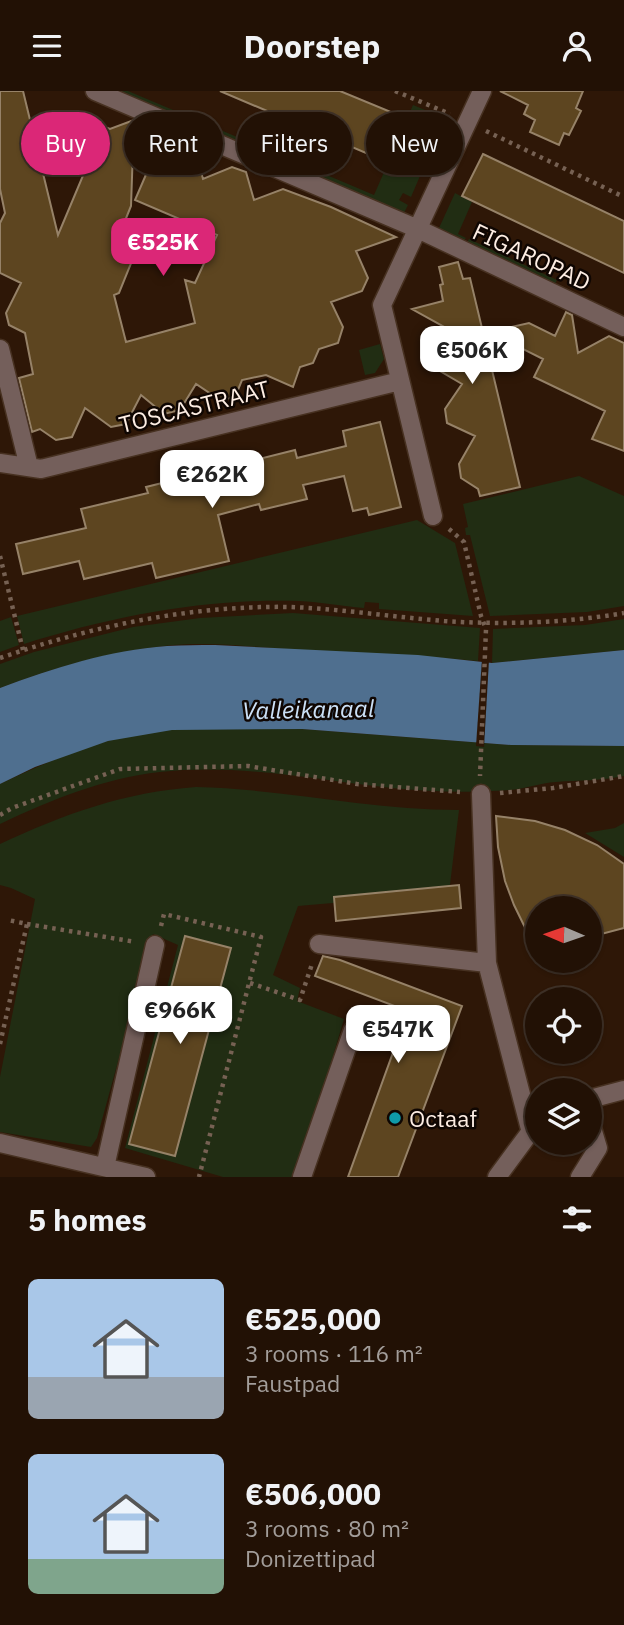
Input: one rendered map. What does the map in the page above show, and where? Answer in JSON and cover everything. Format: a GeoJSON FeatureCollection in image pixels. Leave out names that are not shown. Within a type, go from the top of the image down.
{"type":"FeatureCollection","features":[{"type":"Feature","properties":{"kind":"street","name":"FIGAROPAD"},"geometry":{"type":"LineString","coordinates":[[95,91],[418,229],[624,327]]}},
{"type":"Feature","properties":{"kind":"street"},"geometry":{"type":"LineString","coordinates":[[433,516],[382,305],[482,91]]}},
{"type":"Feature","properties":{"kind":"street"},"geometry":{"type":"LineString","coordinates":[[0,349],[29,467]]}},
{"type":"Feature","properties":{"kind":"street","name":"TOSCASTRAAT"},"geometry":{"type":"LineString","coordinates":[[0,463],[41,469],[400,381]]}},
{"type":"Feature","properties":{"kind":"street"},"geometry":{"type":"LineString","coordinates":[[481,795],[487,964],[525,1095]]}},
{"type":"Feature","properties":{"kind":"street"},"geometry":{"type":"LineString","coordinates":[[319,944],[487,964]]}},
{"type":"Feature","properties":{"kind":"street"},"geometry":{"type":"LineString","coordinates":[[105,1167],[155,945]]}},
{"type":"Feature","properties":{"kind":"street"},"geometry":{"type":"LineString","coordinates":[[302,1177],[353,1030]]}},
{"type":"Feature","properties":{"kind":"street"},"geometry":{"type":"LineString","coordinates":[[602,1096],[624,1090]]}},
{"type":"Feature","properties":{"kind":"street"},"geometry":{"type":"LineString","coordinates":[[497,1177],[525,1138]]}},
{"type":"Feature","properties":{"kind":"street"},"geometry":{"type":"LineString","coordinates":[[0,1143],[146,1177]]}},
{"type":"Feature","properties":{"kind":"street"},"geometry":{"type":"LineString","coordinates":[[580,1177],[594,1155]]}},
{"type":"Feature","properties":{"kind":"path"},"geometry":{"type":"LineString","coordinates":[[395,91],[467,122],[624,197]]}},
{"type":"Feature","properties":{"kind":"path"},"geometry":{"type":"LineString","coordinates":[[433,516],[464,542],[486,629],[480,747]]}},
{"type":"Feature","properties":{"kind":"path"},"geometry":{"type":"LineString","coordinates":[[0,556],[23,650]]}},
{"type":"Feature","properties":{"kind":"path"},"geometry":{"type":"LineString","coordinates":[[0,658],[66,637],[132,622],[199,612],[252,608],[303,608],[484,622],[574,619],[624,613]]}},
{"type":"Feature","properties":{"kind":"path"},"geometry":{"type":"LineString","coordinates":[[0,815],[12,808],[120,769],[248,766],[356,784],[481,795],[553,788],[624,776]]}},
{"type":"Feature","properties":{"kind":"path"},"geometry":{"type":"LineString","coordinates":[[0,1044],[27,924],[8,920]]}},
{"type":"Feature","properties":{"kind":"path"},"geometry":{"type":"LineString","coordinates":[[199,1177],[261,937]]}},
{"type":"Feature","properties":{"kind":"path"},"geometry":{"type":"LineString","coordinates":[[250,983],[300,1000],[319,944]]}},
{"type":"Feature","properties":{"kind":"green space"},"geometry":{"type":"Polygon","coordinates":[[[118,91],[128,91],[178,112],[167,112],[118,91]]]}},
{"type":"Feature","properties":{"kind":"green space"},"geometry":{"type":"Polygon","coordinates":[[[413,105],[430,112],[410,112],[413,105]]]}},
{"type":"Feature","properties":{"kind":"green space"},"geometry":{"type":"Polygon","coordinates":[[[223,131],[237,137],[237,142],[223,136],[223,131]]]}},
{"type":"Feature","properties":{"kind":"green space"},"geometry":{"type":"Polygon","coordinates":[[[315,175],[327,175],[374,195],[383,175],[420,176],[411,197],[403,193],[399,200],[408,205],[404,213],[315,175]]]}},
{"type":"Feature","properties":{"kind":"green space"},"geometry":{"type":"Polygon","coordinates":[[[455,193],[472,202],[458,234],[466,238],[464,240],[439,228],[455,193]]]}},
{"type":"Feature","properties":{"kind":"green space"},"geometry":{"type":"Polygon","coordinates":[[[469,239],[557,280],[555,284],[467,242],[469,239]]]}},
{"type":"Feature","properties":{"kind":"green space"},"geometry":{"type":"Polygon","coordinates":[[[380,344],[384,359],[375,373],[365,375],[359,350],[380,344]]]}},
{"type":"Feature","properties":{"kind":"green space"},"geometry":{"type":"Polygon","coordinates":[[[579,476],[624,496],[624,606],[587,612],[490,616],[470,535],[466,535],[465,528],[468,527],[463,504],[579,476]]]}},
{"type":"Feature","properties":{"kind":"green space"},"geometry":{"type":"Polygon","coordinates":[[[417,520],[455,543],[473,616],[379,609],[379,603],[365,602],[364,608],[299,601],[229,603],[126,617],[24,644],[17,616],[417,520]]]}},
{"type":"Feature","properties":{"kind":"green space"},"geometry":{"type":"Polygon","coordinates":[[[293,613],[480,628],[478,661],[197,644],[143,649],[101,657],[0,688],[0,664],[34,652],[133,627],[200,618],[293,613]]]}},
{"type":"Feature","properties":{"kind":"green space"},"geometry":{"type":"Polygon","coordinates":[[[11,617],[19,645],[0,652],[0,621],[11,617]]]}},
{"type":"Feature","properties":{"kind":"green space"},"geometry":{"type":"Polygon","coordinates":[[[624,619],[624,650],[492,663],[493,629],[585,625],[624,619]]]}},
{"type":"Feature","properties":{"kind":"green space"},"geometry":{"type":"Polygon","coordinates":[[[302,729],[511,745],[624,746],[624,776],[509,790],[450,792],[247,771],[160,772],[119,779],[78,791],[0,824],[0,784],[51,761],[105,742],[161,730],[302,729]]]}},
{"type":"Feature","properties":{"kind":"green space"},"geometry":{"type":"Polygon","coordinates":[[[196,787],[262,791],[393,807],[459,810],[449,893],[298,906],[273,975],[300,988],[297,1001],[344,1019],[297,1177],[223,1177],[125,1148],[178,945],[153,934],[97,1138],[91,1147],[0,1132],[0,1077],[35,899],[0,885],[0,844],[95,806],[144,794],[196,787]]]}},
{"type":"Feature","properties":{"kind":"green space"},"geometry":{"type":"Polygon","coordinates":[[[624,823],[624,857],[585,833],[615,828],[624,823]]]}},
{"type":"Feature","properties":{"kind":"water","name":"Valleikanaal"},"geometry":{"type":"Polygon","coordinates":[[[215,645],[418,655],[492,663],[624,650],[624,746],[511,745],[302,729],[172,730],[108,741],[35,767],[0,784],[0,688],[61,667],[124,651],[167,646],[215,645]]]}},
{"type":"Feature","properties":{"kind":"pier"},"geometry":{"type":"Polygon","coordinates":[[[482,659],[489,660],[484,747],[476,746],[482,659]]]}},
{"type":"Feature","properties":{"kind":"building"},"geometry":{"type":"Polygon","coordinates":[[[0,91],[23,91],[28,112],[21,112],[21,175],[43,175],[58,235],[83,175],[110,175],[110,129],[124,124],[124,175],[132,175],[131,206],[116,243],[136,251],[119,293],[114,295],[126,342],[195,323],[185,280],[195,283],[217,235],[135,200],[146,175],[202,175],[203,179],[223,175],[223,171],[232,167],[237,169],[237,175],[247,175],[254,200],[283,189],[331,207],[396,237],[356,251],[368,278],[362,291],[331,302],[343,327],[338,343],[319,349],[313,363],[300,367],[293,387],[266,375],[242,380],[235,397],[220,400],[196,384],[180,410],[164,414],[141,395],[126,424],[111,427],[85,408],[72,437],[56,440],[40,429],[32,432],[19,378],[33,374],[25,333],[9,325],[6,313],[21,283],[0,273],[0,223],[5,213],[0,189],[0,91]]]}},
{"type":"Feature","properties":{"kind":"building"},"geometry":{"type":"Polygon","coordinates":[[[220,91],[340,91],[391,112],[366,112],[366,153],[352,147],[352,112],[269,112],[220,91]]]}},
{"type":"Feature","properties":{"kind":"building"},"geometry":{"type":"Polygon","coordinates":[[[500,91],[583,91],[576,108],[581,111],[569,135],[564,133],[559,145],[530,132],[535,120],[524,114],[528,105],[500,91]]]}},
{"type":"Feature","properties":{"kind":"building"},"geometry":{"type":"Polygon","coordinates":[[[483,154],[624,221],[624,273],[462,196],[483,154]]]}},
{"type":"Feature","properties":{"kind":"building"},"geometry":{"type":"Polygon","coordinates":[[[458,262],[463,279],[470,278],[520,487],[480,496],[478,489],[461,478],[459,464],[475,436],[447,423],[445,409],[462,384],[435,368],[432,354],[446,328],[412,309],[443,301],[439,267],[458,262]]]}},
{"type":"Feature","properties":{"kind":"building"},"geometry":{"type":"Polygon","coordinates":[[[566,312],[572,315],[578,353],[609,336],[624,343],[624,451],[592,439],[605,411],[534,377],[543,359],[489,332],[529,323],[555,336],[566,312]]]}},
{"type":"Feature","properties":{"kind":"building"},"geometry":{"type":"Polygon","coordinates":[[[380,422],[401,507],[369,515],[367,508],[353,511],[344,476],[303,485],[307,499],[261,510],[259,504],[218,515],[229,561],[156,578],[152,563],[84,579],[79,561],[23,574],[16,544],[86,528],[81,509],[148,493],[146,487],[295,450],[297,458],[346,446],[343,431],[380,422]]]}},
{"type":"Feature","properties":{"kind":"building"},"geometry":{"type":"Polygon","coordinates":[[[496,816],[535,821],[565,830],[597,845],[624,864],[624,928],[602,934],[602,896],[525,896],[525,927],[505,881],[498,847],[496,816]]]}},
{"type":"Feature","properties":{"kind":"building"},"geometry":{"type":"Polygon","coordinates":[[[459,885],[461,908],[336,921],[334,897],[459,885]]]}},
{"type":"Feature","properties":{"kind":"building"},"geometry":{"type":"Polygon","coordinates":[[[185,936],[231,948],[175,1156],[129,1144],[185,936]]]}},
{"type":"Feature","properties":{"kind":"building","name":"Octaaf"},"geometry":{"type":"Polygon","coordinates":[[[323,956],[462,1006],[398,1177],[348,1177],[408,1011],[315,976],[323,956]]]}},
{"type":"Feature","properties":{"kind":"place","name":"Octaaf"},"geometry":{"type":"Point","coordinates":[395,1118]}}]}
